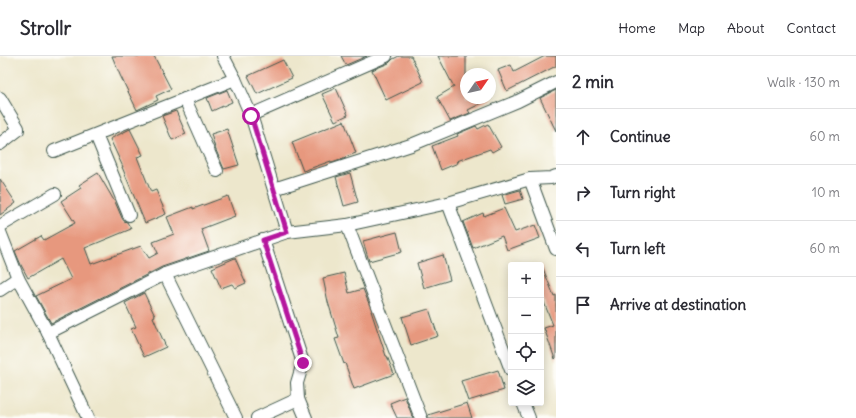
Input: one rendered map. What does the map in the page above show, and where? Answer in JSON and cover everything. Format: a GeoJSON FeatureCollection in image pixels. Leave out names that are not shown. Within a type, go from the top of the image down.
{"type":"FeatureCollection","features":[{"type":"Feature","properties":{"kind":"street"},"geometry":{"type":"LineString","coordinates":[[223,56],[251,116],[287,232]]}},
{"type":"Feature","properties":{"kind":"street"},"geometry":{"type":"LineString","coordinates":[[251,116],[386,56]]}},
{"type":"Feature","properties":{"kind":"street"},"geometry":{"type":"LineString","coordinates":[[54,151],[234,79]]}},
{"type":"Feature","properties":{"kind":"street"},"geometry":{"type":"LineString","coordinates":[[274,189],[411,145],[518,101],[556,82]]}},
{"type":"Feature","properties":{"kind":"street"},"geometry":{"type":"LineString","coordinates":[[0,98],[18,128],[18,130],[0,144]]}},
{"type":"Feature","properties":{"kind":"street"},"geometry":{"type":"LineString","coordinates":[[185,99],[217,171]]}},
{"type":"Feature","properties":{"kind":"street"},"geometry":{"type":"LineString","coordinates":[[96,134],[130,215]]}},
{"type":"Feature","properties":{"kind":"street"},"geometry":{"type":"LineString","coordinates":[[48,333],[165,274],[287,232],[347,225],[448,203],[530,179],[551,178],[556,176]]}},
{"type":"Feature","properties":{"kind":"street"},"geometry":{"type":"LineString","coordinates":[[530,179],[556,249]]}},
{"type":"Feature","properties":{"kind":"street"},"geometry":{"type":"LineString","coordinates":[[0,226],[55,194]]}},
{"type":"Feature","properties":{"kind":"street"},"geometry":{"type":"LineString","coordinates":[[448,203],[508,362]]}},
{"type":"Feature","properties":{"kind":"street"},"geometry":{"type":"LineString","coordinates":[[347,225],[421,418]]}},
{"type":"Feature","properties":{"kind":"street"},"geometry":{"type":"LineString","coordinates":[[0,232],[18,278],[48,333],[88,418]]}},
{"type":"Feature","properties":{"kind":"street"},"geometry":{"type":"LineString","coordinates":[[263,240],[303,363],[297,383],[298,399],[306,418]]}},
{"type":"Feature","properties":{"kind":"street"},"geometry":{"type":"LineString","coordinates":[[165,274],[236,418]]}},
{"type":"Feature","properties":{"kind":"street"},"geometry":{"type":"LineString","coordinates":[[0,290],[18,278]]}},
{"type":"Feature","properties":{"kind":"street"},"geometry":{"type":"LineString","coordinates":[[257,418],[298,399]]}},
{"type":"Feature","properties":{"kind":"street"},"geometry":{"type":"LineString","coordinates":[[524,406],[529,418]]}},
{"type":"Feature","properties":{"kind":"building"},"geometry":{"type":"Polygon","coordinates":[[[112,56],[154,56],[171,89],[156,96],[158,100],[137,110],[112,56]]]}},
{"type":"Feature","properties":{"kind":"building"},"geometry":{"type":"Polygon","coordinates":[[[341,56],[367,56],[346,65],[341,56]]]}},
{"type":"Feature","properties":{"kind":"building"},"geometry":{"type":"Polygon","coordinates":[[[399,56],[411,56],[423,82],[386,100],[372,70],[389,63],[399,56]]]}},
{"type":"Feature","properties":{"kind":"building"},"geometry":{"type":"Polygon","coordinates":[[[438,56],[466,56],[466,68],[460,68],[460,104],[480,104],[468,110],[470,113],[450,121],[437,97],[454,87],[438,56]]]}},
{"type":"Feature","properties":{"kind":"building"},"geometry":{"type":"Polygon","coordinates":[[[545,56],[556,56],[556,66],[507,91],[498,70],[511,65],[514,72],[545,56]]]}},
{"type":"Feature","properties":{"kind":"building"},"geometry":{"type":"Polygon","coordinates":[[[283,60],[292,78],[257,94],[248,76],[283,60]]]}},
{"type":"Feature","properties":{"kind":"building"},"geometry":{"type":"Polygon","coordinates":[[[336,88],[348,115],[335,121],[322,94],[336,88]]]}},
{"type":"Feature","properties":{"kind":"building"},"geometry":{"type":"Polygon","coordinates":[[[227,90],[232,102],[212,111],[207,98],[227,90]]]}},
{"type":"Feature","properties":{"kind":"building"},"geometry":{"type":"Polygon","coordinates":[[[556,90],[556,131],[540,98],[556,90]]]}},
{"type":"Feature","properties":{"kind":"building"},"geometry":{"type":"Polygon","coordinates":[[[176,111],[186,134],[172,140],[162,116],[176,111]]]}},
{"type":"Feature","properties":{"kind":"building"},"geometry":{"type":"Polygon","coordinates":[[[344,121],[356,153],[332,163],[331,161],[303,171],[292,142],[344,121]]]}},
{"type":"Feature","properties":{"kind":"building"},"geometry":{"type":"Polygon","coordinates":[[[488,124],[501,147],[492,152],[490,149],[457,161],[458,163],[441,170],[432,146],[458,136],[457,134],[476,126],[478,129],[488,124]]]}},
{"type":"Feature","properties":{"kind":"building"},"geometry":{"type":"Polygon","coordinates":[[[130,129],[143,155],[137,157],[151,192],[156,190],[166,214],[145,223],[123,167],[110,139],[130,129]]]}},
{"type":"Feature","properties":{"kind":"building"},"geometry":{"type":"Polygon","coordinates":[[[227,129],[239,165],[224,169],[211,134],[227,129]]]}},
{"type":"Feature","properties":{"kind":"building"},"geometry":{"type":"Polygon","coordinates":[[[98,173],[116,204],[122,218],[127,222],[131,229],[85,248],[91,264],[141,246],[149,258],[158,253],[153,242],[174,234],[167,217],[193,207],[193,209],[228,196],[235,216],[201,229],[209,251],[162,267],[51,323],[36,296],[71,279],[61,259],[28,278],[15,251],[41,236],[44,240],[75,223],[61,201],[81,188],[79,185],[98,173]]]}},
{"type":"Feature","properties":{"kind":"building"},"geometry":{"type":"Polygon","coordinates":[[[350,173],[358,202],[344,206],[336,177],[350,173]]]}},
{"type":"Feature","properties":{"kind":"building"},"geometry":{"type":"Polygon","coordinates":[[[0,179],[16,203],[0,215],[0,179]]]}},
{"type":"Feature","properties":{"kind":"building"},"geometry":{"type":"Polygon","coordinates":[[[520,190],[523,199],[505,204],[502,195],[520,190]]]}},
{"type":"Feature","properties":{"kind":"building"},"geometry":{"type":"Polygon","coordinates":[[[504,208],[515,232],[535,225],[540,238],[507,250],[502,236],[473,248],[463,222],[483,213],[484,216],[504,208]]]}},
{"type":"Feature","properties":{"kind":"building"},"geometry":{"type":"Polygon","coordinates":[[[397,232],[402,252],[369,261],[363,241],[397,232]]]}},
{"type":"Feature","properties":{"kind":"building"},"geometry":{"type":"Polygon","coordinates":[[[443,255],[450,280],[424,288],[417,263],[443,255]]]}},
{"type":"Feature","properties":{"kind":"building"},"geometry":{"type":"Polygon","coordinates":[[[235,258],[246,283],[235,288],[232,284],[221,288],[212,268],[235,258]]]}},
{"type":"Feature","properties":{"kind":"building"},"geometry":{"type":"Polygon","coordinates":[[[544,271],[554,296],[556,295],[555,359],[544,328],[553,325],[544,302],[544,271]]]}},
{"type":"Feature","properties":{"kind":"building"},"geometry":{"type":"Polygon","coordinates":[[[344,273],[349,293],[363,289],[372,311],[386,356],[394,374],[354,389],[335,339],[339,338],[328,302],[323,278],[344,273]]]}},
{"type":"Feature","properties":{"kind":"building"},"geometry":{"type":"Polygon","coordinates":[[[144,293],[155,316],[153,317],[166,347],[144,357],[131,329],[136,327],[125,303],[144,293]]]}},
{"type":"Feature","properties":{"kind":"building"},"geometry":{"type":"Polygon","coordinates":[[[429,309],[438,336],[411,345],[402,317],[429,309]]]}},
{"type":"Feature","properties":{"kind":"building"},"geometry":{"type":"Polygon","coordinates":[[[498,370],[504,390],[468,401],[461,381],[498,370]]]}},
{"type":"Feature","properties":{"kind":"building"},"geometry":{"type":"Polygon","coordinates":[[[405,397],[413,418],[397,418],[390,403],[405,397]]]}},
{"type":"Feature","properties":{"kind":"building"},"geometry":{"type":"Polygon","coordinates":[[[467,403],[472,418],[428,418],[428,415],[467,403]]]}},
{"type":"Feature","properties":{"kind":"route"},"geometry":{"type":"LineString","coordinates":[[251,116],[287,232],[263,240],[303,363]]}}]}
